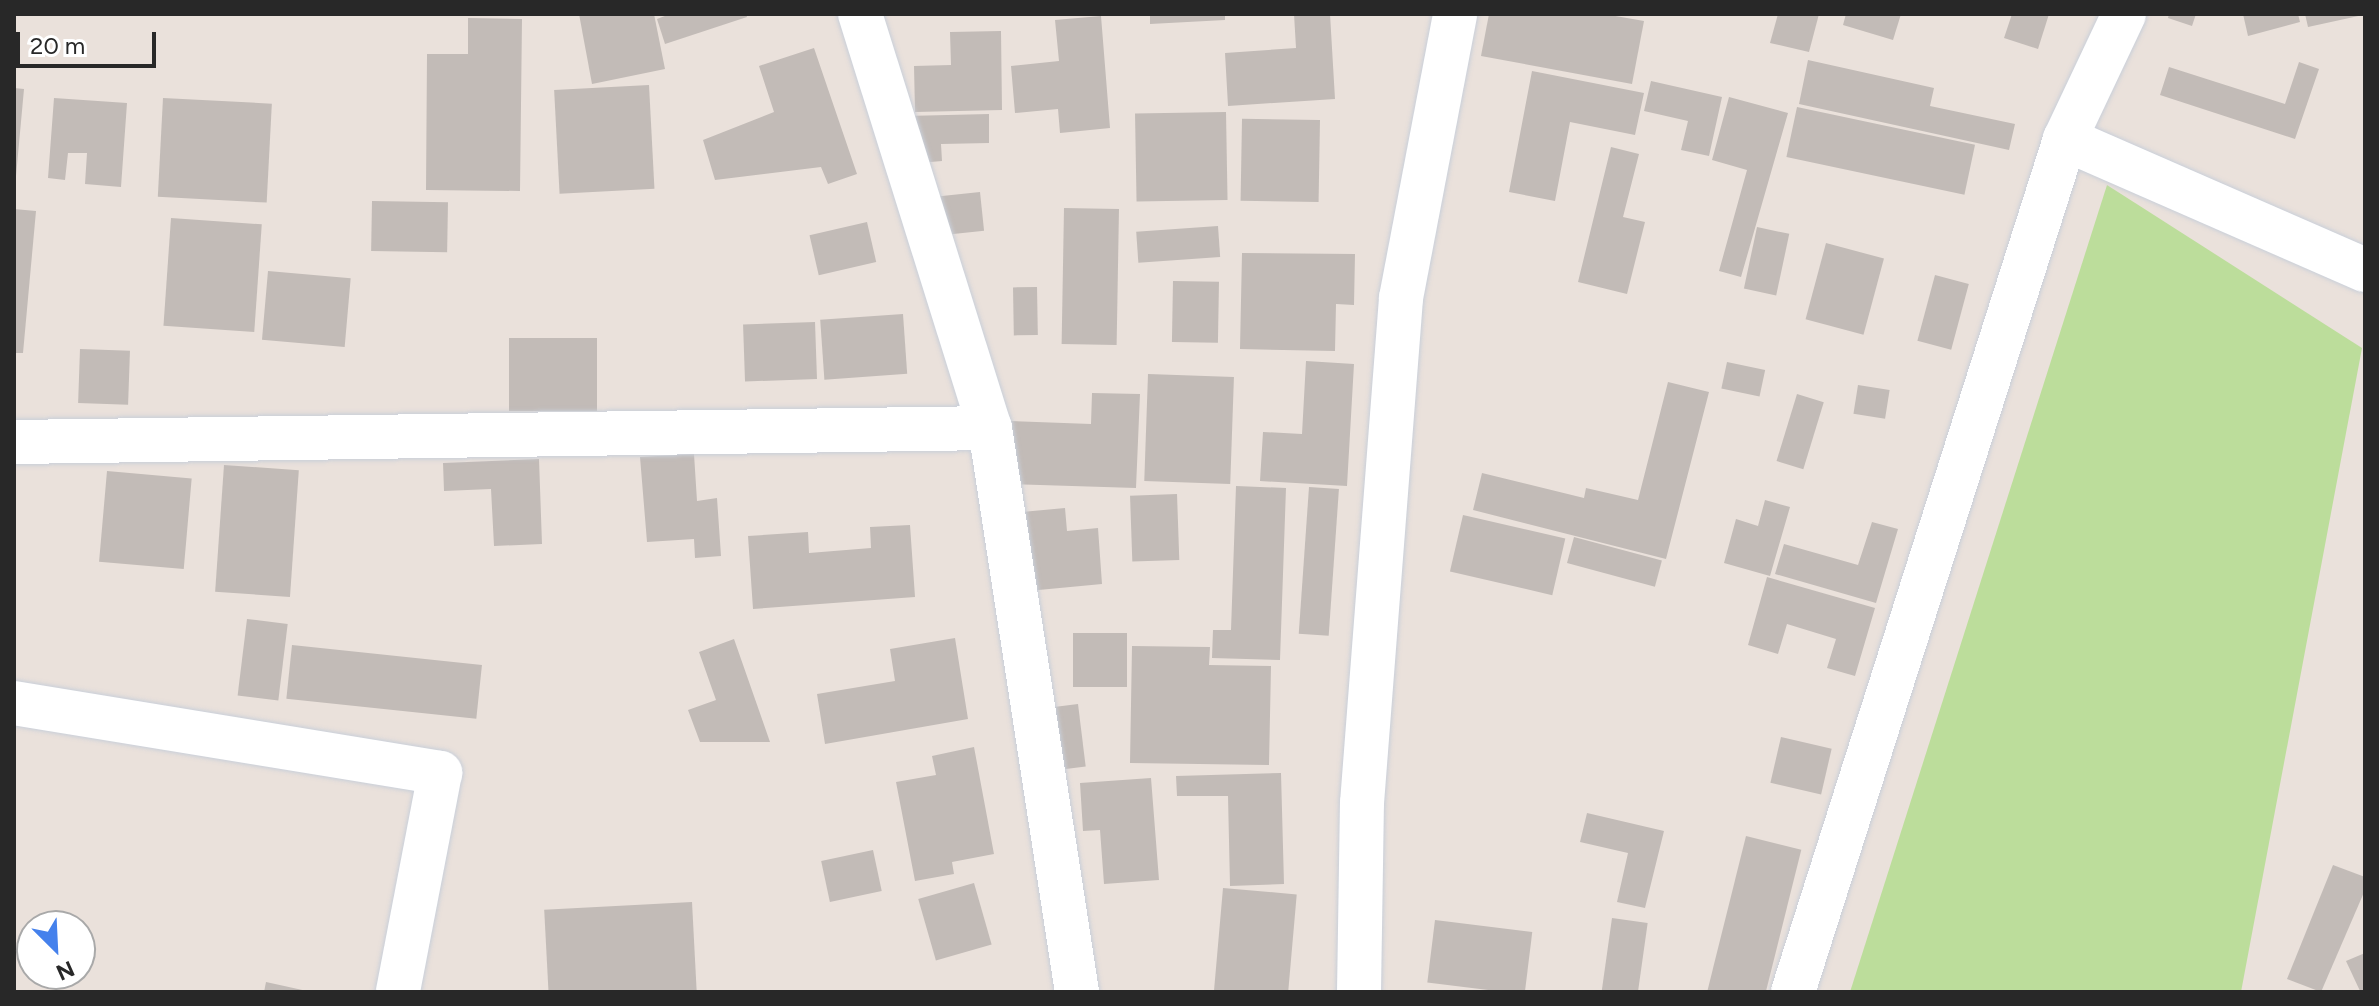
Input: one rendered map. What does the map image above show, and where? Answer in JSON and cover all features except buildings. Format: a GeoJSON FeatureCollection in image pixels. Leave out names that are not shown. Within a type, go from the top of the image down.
{"type":"FeatureCollection","features":[{"type":"Feature","properties":{"kind":"street"},"geometry":{"type":"LineString","coordinates":[[860,14],[990,428],[1077,992]]}},
{"type":"Feature","properties":{"kind":"street"},"geometry":{"type":"LineString","coordinates":[[1359,992],[1362,803],[1401,298],[1455,14]]}},
{"type":"Feature","properties":{"kind":"street"},"geometry":{"type":"LineString","coordinates":[[1793,992],[2065,139],[2124,14]]}},
{"type":"Feature","properties":{"kind":"street"},"geometry":{"type":"LineString","coordinates":[[2065,139],[2365,270]]}},
{"type":"Feature","properties":{"kind":"street"},"geometry":{"type":"LineString","coordinates":[[14,442],[990,428]]}},
{"type":"Feature","properties":{"kind":"street"},"geometry":{"type":"LineString","coordinates":[[14,703],[440,773],[398,992]]}},
{"type":"Feature","properties":{"kind":"green space"},"geometry":{"type":"Polygon","coordinates":[[[2107,185],[2362,348],[2241,992],[1850,992],[2107,185]]]}}]}
